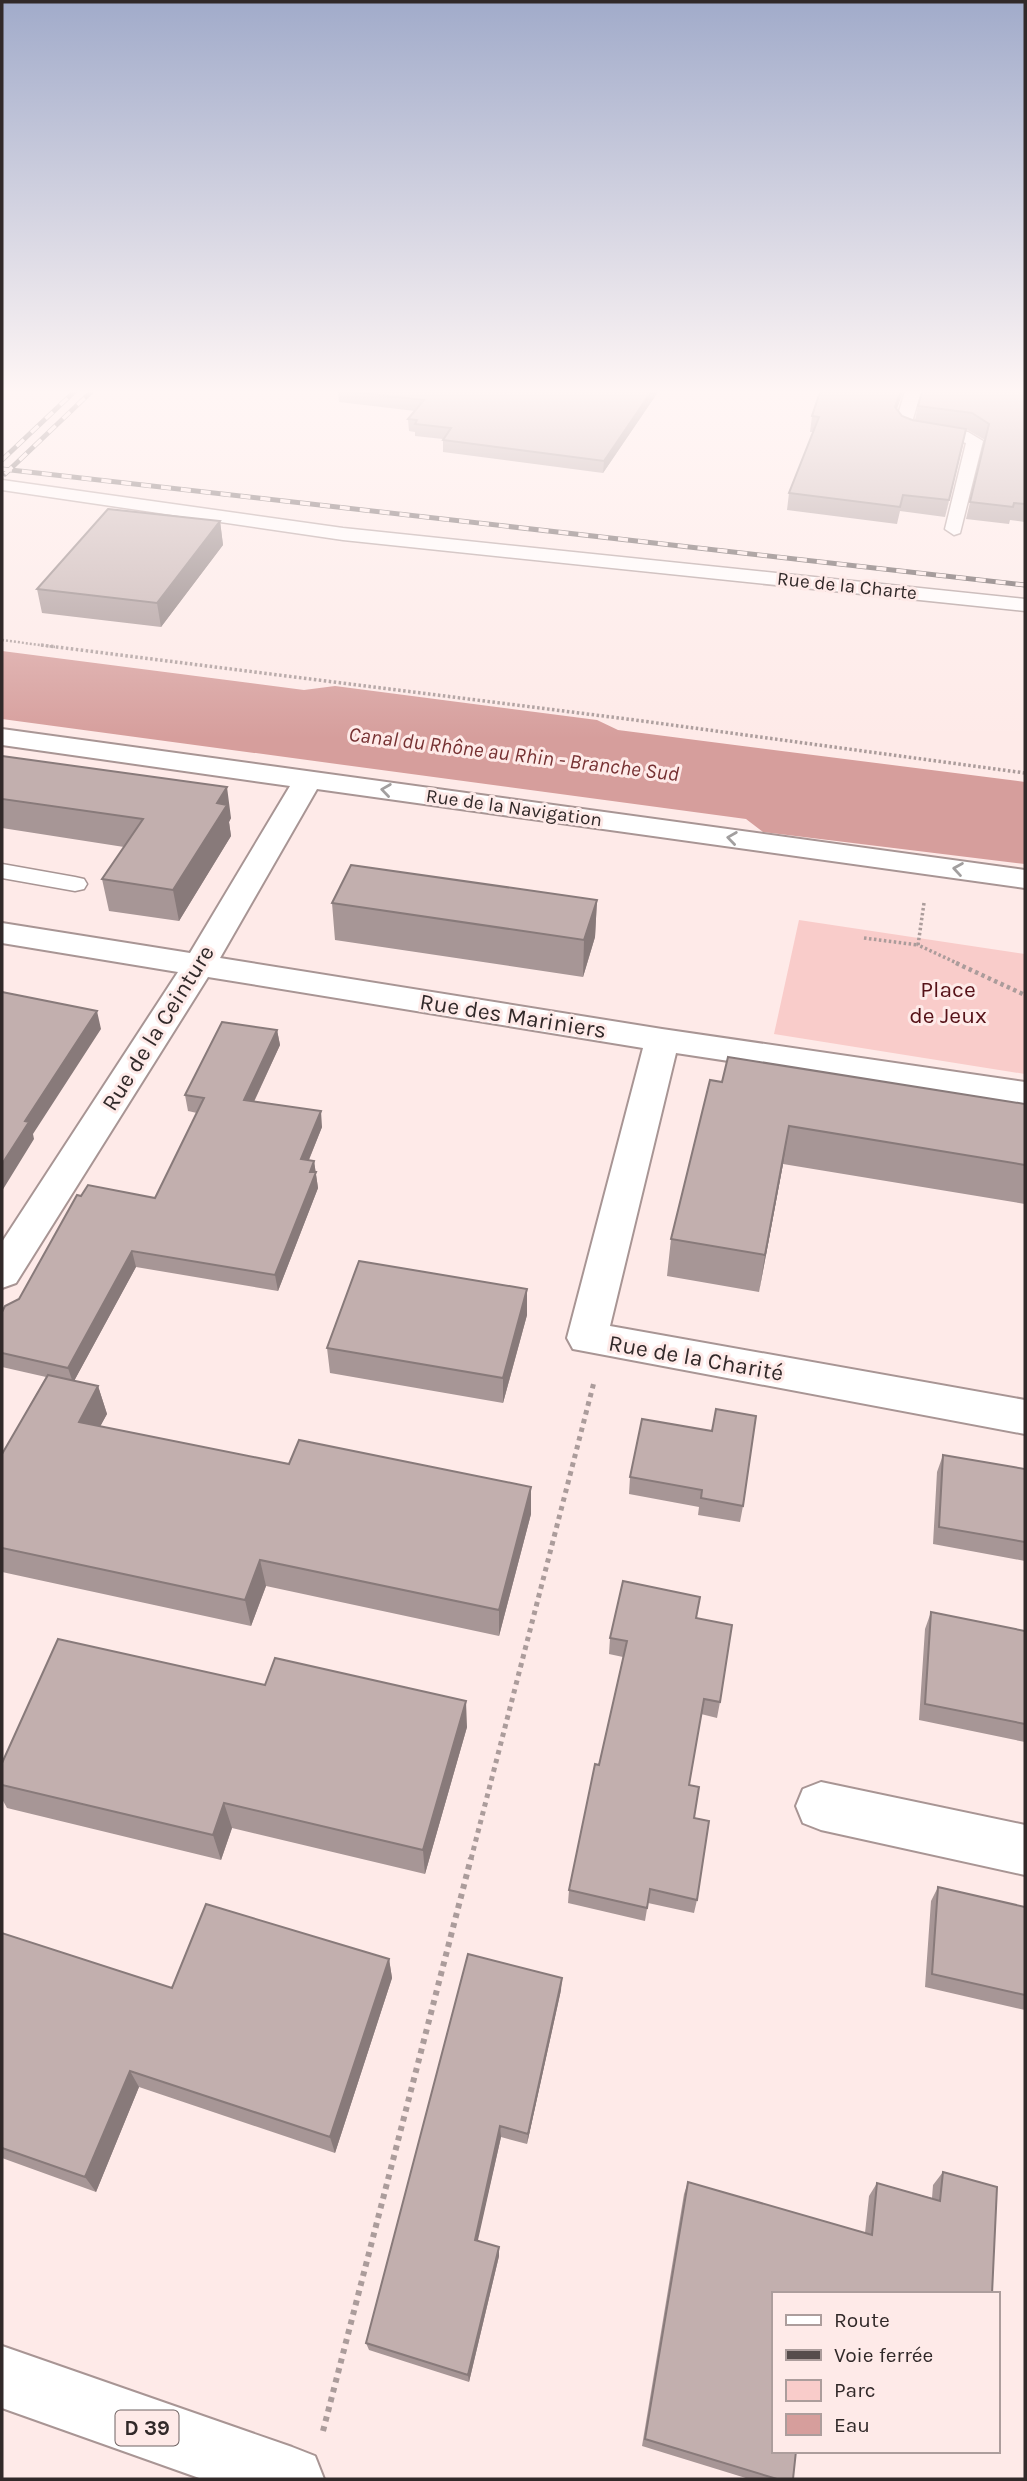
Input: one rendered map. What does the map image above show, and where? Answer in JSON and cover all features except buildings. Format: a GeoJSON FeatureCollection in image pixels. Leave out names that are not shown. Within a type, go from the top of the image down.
{"type":"FeatureCollection","features":[{"type":"Feature","properties":{"kind":"street","name":"Rue de la Navigation"},"geometry":{"type":"LineString","coordinates":[[2,737],[1025,879]]}},
{"type":"Feature","properties":{"kind":"street","name":"Rue de la Ceinture"},"geometry":{"type":"LineString","coordinates":[[2,1273],[199,965],[308,780]]}},
{"type":"Feature","properties":{"kind":"street","name":"Rue des Mariniers"},"geometry":{"type":"LineString","coordinates":[[2,933],[662,1041],[1025,1094]]}},
{"type":"Feature","properties":{"kind":"street","name":"Rue de la Charité"},"geometry":{"type":"LineString","coordinates":[[662,1041],[587,1338],[1025,1417]]}},
{"type":"Feature","properties":{"kind":"street"},"geometry":{"type":"LineString","coordinates":[[821,1806],[1025,1850]]}},
{"type":"Feature","properties":{"kind":"street","name":"D 39"},"geometry":{"type":"LineString","coordinates":[[2,2377],[306,2459]]}},
{"type":"Feature","properties":{"kind":"lane","name":"Rue de la Charte"},"geometry":{"type":"LineString","coordinates":[[171,508],[343,534],[1025,605]]}},
{"type":"Feature","properties":{"kind":"lane"},"geometry":{"type":"LineString","coordinates":[[954,529],[959,508]]}},
{"type":"Feature","properties":{"kind":"lane"},"geometry":{"type":"LineString","coordinates":[[2,871],[75,884]]}},
{"type":"Feature","properties":{"kind":"path"},"geometry":{"type":"LineString","coordinates":[[2,640],[635,720],[1025,773]]}},
{"type":"Feature","properties":{"kind":"path"},"geometry":{"type":"LineString","coordinates":[[918,945],[929,865]]}},
{"type":"Feature","properties":{"kind":"path"},"geometry":{"type":"LineString","coordinates":[[864,937],[918,945],[1025,995]]}},
{"type":"Feature","properties":{"kind":"path"},"geometry":{"type":"LineString","coordinates":[[306,2459],[605,1342]]}},
{"type":"Feature","properties":{"kind":"green space","name":"Place de Jeux"},"geometry":{"type":"Polygon","coordinates":[[[799,920],[1025,954],[1025,1074],[774,1034],[799,920]]]}},
{"type":"Feature","properties":{"kind":"water","name":"Canal du Rhône au Rhin - Branche Sud"},"geometry":{"type":"Polygon","coordinates":[[[2,651],[304,690],[335,686],[597,720],[618,730],[1025,782],[1025,864],[763,832],[746,819],[2,719],[2,651]]]}},
{"type":"Feature","properties":{"kind":"railway"},"geometry":{"type":"LineString","coordinates":[[344,508],[1025,585]]}}]}
